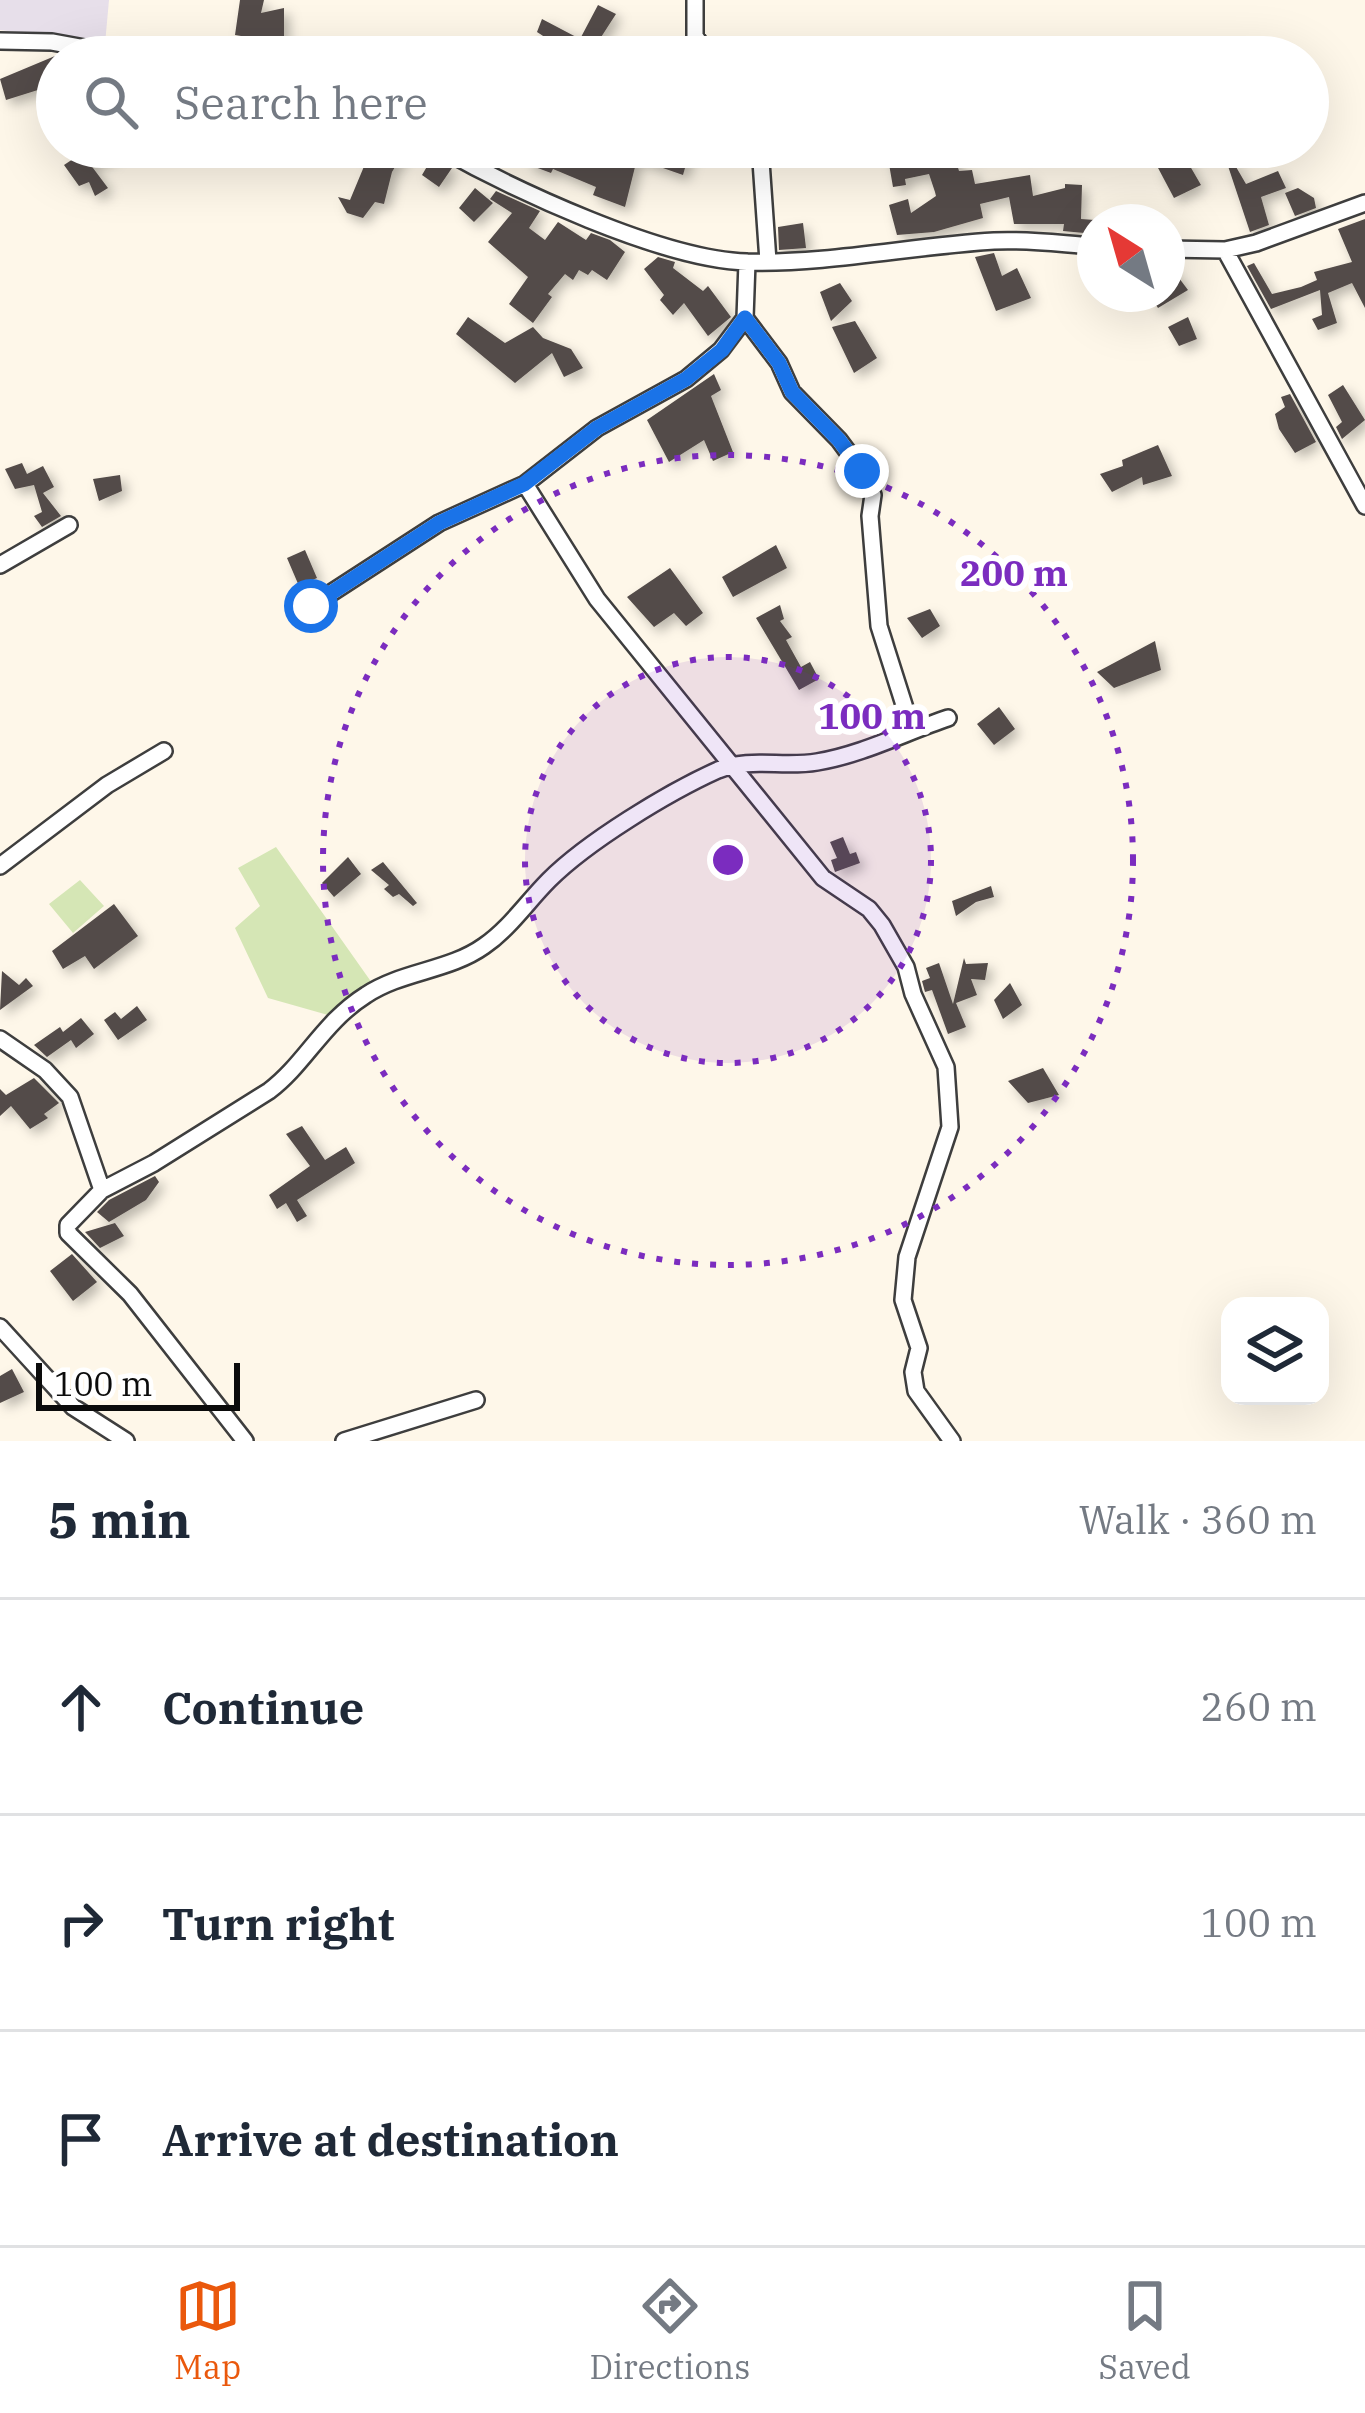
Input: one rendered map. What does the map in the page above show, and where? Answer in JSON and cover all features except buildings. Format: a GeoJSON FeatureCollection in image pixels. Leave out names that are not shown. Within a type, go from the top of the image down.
{"type":"FeatureCollection","features":[{"type":"Feature","properties":{"kind":"street"},"geometry":{"type":"LineString","coordinates":[[694,36],[695,0]]}},
{"type":"Feature","properties":{"kind":"street"},"geometry":{"type":"LineString","coordinates":[[0,41],[36,42]]}},
{"type":"Feature","properties":{"kind":"street"},"geometry":{"type":"LineString","coordinates":[[479,168],[675,250],[747,262],[998,240],[1077,245]]}},
{"type":"Feature","properties":{"kind":"street"},"geometry":{"type":"LineString","coordinates":[[761,168],[768,261]]}},
{"type":"Feature","properties":{"kind":"street"},"geometry":{"type":"LineString","coordinates":[[1185,249],[1226,250],[1256,243],[1365,203]]}},
{"type":"Feature","properties":{"kind":"street"},"geometry":{"type":"LineString","coordinates":[[1226,250],[1365,506]]}},
{"type":"Feature","properties":{"kind":"street"},"geometry":{"type":"LineString","coordinates":[[311,606],[439,523],[524,484],[597,428],[686,379],[722,350],[745,318],[747,262]]}},
{"type":"Feature","properties":{"kind":"street"},"geometry":{"type":"LineString","coordinates":[[745,318],[779,363],[792,392],[839,440],[873,495],[880,626],[912,730]]}},
{"type":"Feature","properties":{"kind":"street"},"geometry":{"type":"LineString","coordinates":[[524,484],[597,598],[823,878],[869,909],[906,967],[946,1067],[950,1126],[907,1257],[903,1300],[919,1348],[913,1372],[916,1391],[952,1441]]}},
{"type":"Feature","properties":{"kind":"street"},"geometry":{"type":"LineString","coordinates":[[0,565],[69,526]]}},
{"type":"Feature","properties":{"kind":"street"},"geometry":{"type":"LineString","coordinates":[[245,1441],[130,1294],[68,1233],[68,1225],[102,1190],[283,1081],[332,1020],[369,992],[480,949],[578,855],[688,785],[730,766],[821,762],[948,718]]}},
{"type":"Feature","properties":{"kind":"street"},"geometry":{"type":"LineString","coordinates":[[0,866],[107,785],[164,751]]}},
{"type":"Feature","properties":{"kind":"street"},"geometry":{"type":"LineString","coordinates":[[0,1039],[45,1070],[70,1096],[102,1190]]}},
{"type":"Feature","properties":{"kind":"street"},"geometry":{"type":"LineString","coordinates":[[0,1327],[73,1408],[125,1441]]}},
{"type":"Feature","properties":{"kind":"street"},"geometry":{"type":"LineString","coordinates":[[344,1441],[476,1400]]}},
{"type":"Feature","properties":{"kind":"shaded area"},"geometry":{"type":"Polygon","coordinates":[[[0,0],[109,0],[106,36],[0,30],[0,0]]]}},
{"type":"Feature","properties":{"kind":"green space"},"geometry":{"type":"Polygon","coordinates":[[[276,847],[372,983],[328,1015],[268,998],[235,928],[260,906],[238,868],[276,847]]]}},
{"type":"Feature","properties":{"kind":"green space"},"geometry":{"type":"Polygon","coordinates":[[[80,880],[104,906],[73,933],[49,904],[80,880]]]}},
{"type":"Feature","properties":{"kind":"route"},"geometry":{"type":"LineString","coordinates":[[311,606],[439,523],[524,484],[597,428],[686,379],[722,350],[745,318],[779,363],[792,392],[862,471]]}}]}
